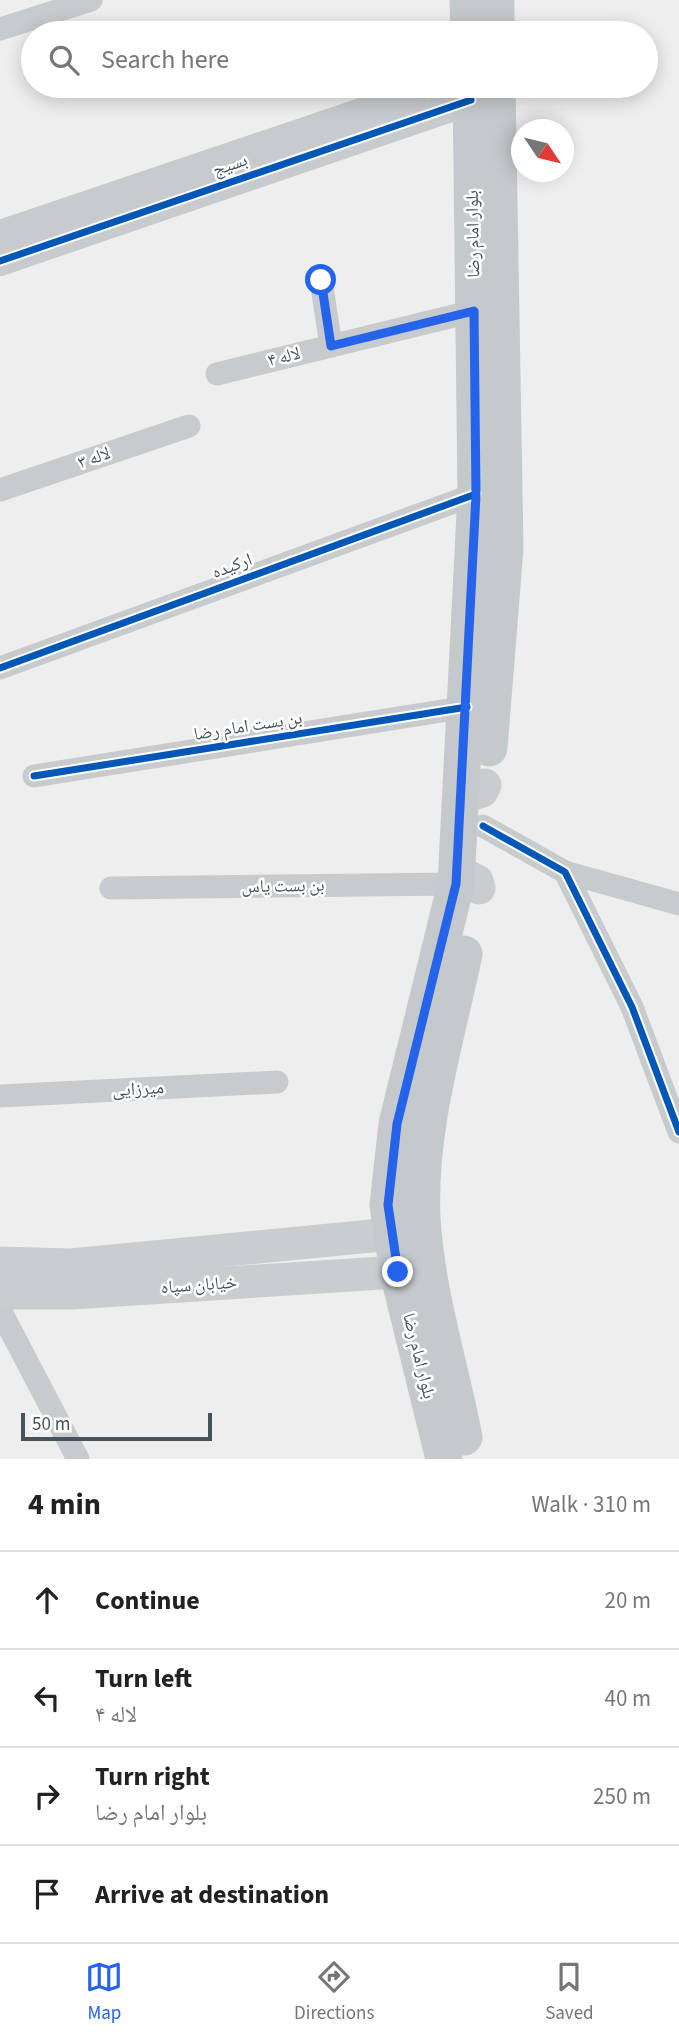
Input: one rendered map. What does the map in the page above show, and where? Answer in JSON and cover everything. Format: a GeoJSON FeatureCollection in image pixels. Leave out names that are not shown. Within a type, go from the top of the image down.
{"type":"FeatureCollection","features":[{"type":"Feature","properties":{"kind":"main road"},"geometry":{"type":"LineString","coordinates":[[478,21],[496,0]]}},
{"type":"Feature","properties":{"kind":"main road","name":"بلوار امام رضا"},"geometry":{"type":"LineString","coordinates":[[444,1459],[398,1272],[388,1205],[397,1124],[483,826],[474,785],[467,707],[476,495],[474,311],[480,98]]}},
{"type":"Feature","properties":{"kind":"main road","name":"بلوار امام رضا"},"geometry":{"type":"LineString","coordinates":[[468,1459],[430,1272],[422,1218],[422,1166],[467,886],[474,785],[505,548],[480,98]]}},
{"type":"Feature","properties":{"kind":"main road","name":"خیابان سپاه"},"geometry":{"type":"LineString","coordinates":[[0,1263],[71,1265],[392,1234]]}},
{"type":"Feature","properties":{"kind":"main road","name":"خیابان سپاه"},"geometry":{"type":"LineString","coordinates":[[0,1293],[72,1293],[398,1272]]}},
{"type":"Feature","properties":{"kind":"street"},"geometry":{"type":"LineString","coordinates":[[25,21],[91,0]]}},
{"type":"Feature","properties":{"kind":"street"},"geometry":{"type":"LineString","coordinates":[[0,29],[21,22]]}},
{"type":"Feature","properties":{"kind":"street","name":"بسیج"},"geometry":{"type":"LineString","coordinates":[[0,235],[403,98]]}},
{"type":"Feature","properties":{"kind":"street","name":"بسیج"},"geometry":{"type":"LineString","coordinates":[[0,261],[458,98]]}},
{"type":"Feature","properties":{"kind":"street"},"geometry":{"type":"LineString","coordinates":[[321,280],[331,346]]}},
{"type":"Feature","properties":{"kind":"street","name":"لاله ۴"},"geometry":{"type":"LineString","coordinates":[[217,374],[474,311]]}},
{"type":"Feature","properties":{"kind":"street","name":"لاله ۳"},"geometry":{"type":"LineString","coordinates":[[0,490],[189,426]]}},
{"type":"Feature","properties":{"kind":"street","name":"ارکیده"},"geometry":{"type":"LineString","coordinates":[[0,668],[476,495]]}},
{"type":"Feature","properties":{"kind":"street","name":"بن بست امام رضا"},"geometry":{"type":"LineString","coordinates":[[34,776],[467,707]]}},
{"type":"Feature","properties":{"kind":"street"},"geometry":{"type":"LineString","coordinates":[[483,826],[565,872],[679,904]]}},
{"type":"Feature","properties":{"kind":"street"},"geometry":{"type":"LineString","coordinates":[[565,872],[632,1007],[679,1132]]}},
{"type":"Feature","properties":{"kind":"street","name":"بن بست یاس"},"geometry":{"type":"LineString","coordinates":[[111,888],[467,886]]}},
{"type":"Feature","properties":{"kind":"street","name":"میرزایی"},"geometry":{"type":"LineString","coordinates":[[0,1096],[276,1082]]}},
{"type":"Feature","properties":{"kind":"street"},"geometry":{"type":"LineString","coordinates":[[0,1310],[78,1459]]}},
{"type":"Feature","properties":{"kind":"cycle path"},"geometry":{"type":"LineString","coordinates":[[0,261],[471,100]]}},
{"type":"Feature","properties":{"kind":"cycle path"},"geometry":{"type":"LineString","coordinates":[[0,668],[476,494]]}},
{"type":"Feature","properties":{"kind":"cycle path"},"geometry":{"type":"LineString","coordinates":[[34,776],[467,707]]}},
{"type":"Feature","properties":{"kind":"cycle path"},"geometry":{"type":"LineString","coordinates":[[483,826],[565,872],[632,1007],[679,1132]]}},
{"type":"Feature","properties":{"kind":"route"},"geometry":{"type":"LineString","coordinates":[[321,280],[331,346],[474,311],[476,495],[456,884],[397,1124],[388,1205],[398,1272]]}}]}
